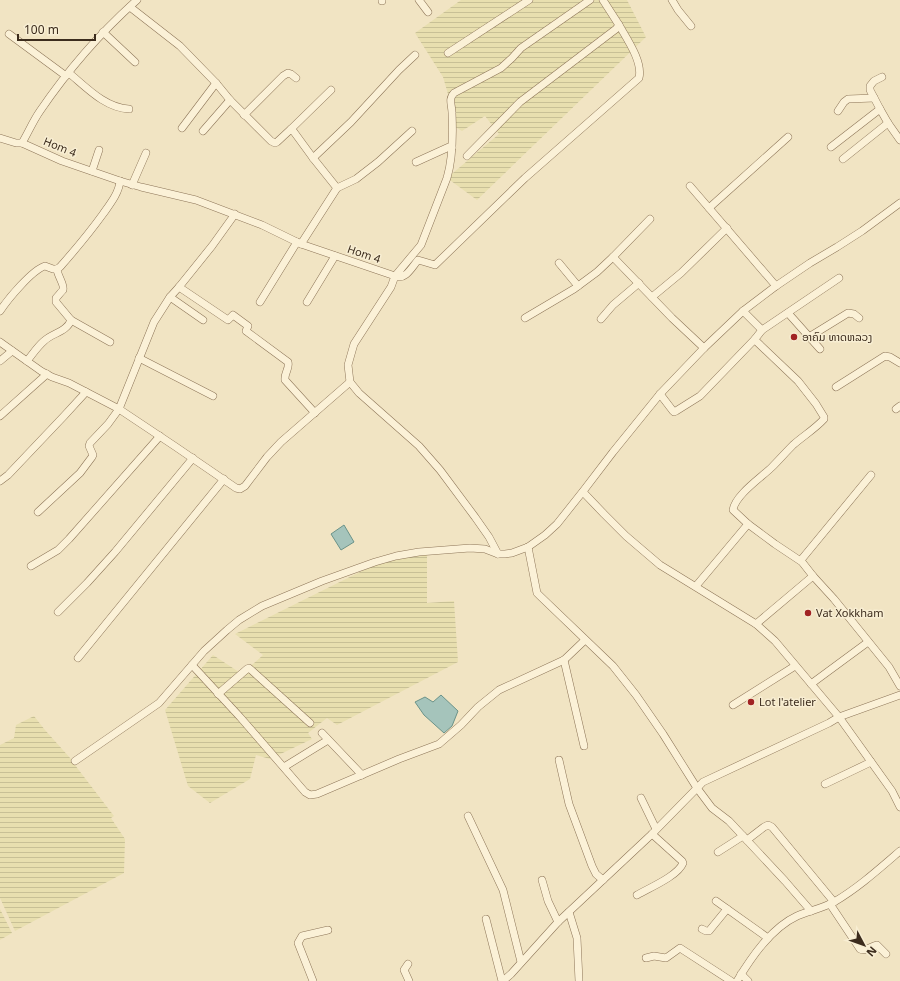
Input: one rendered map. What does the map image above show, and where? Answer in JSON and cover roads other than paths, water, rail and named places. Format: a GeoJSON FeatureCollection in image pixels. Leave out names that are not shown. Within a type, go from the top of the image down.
{"type":"FeatureCollection","features":[{"type":"Feature","properties":{"kind":"street"},"geometry":{"type":"LineString","coordinates":[[22,143],[39,112],[67,74],[103,32],[137,0]]}},
{"type":"Feature","properties":{"kind":"street"},"geometry":{"type":"LineString","coordinates":[[419,0],[428,12]]}},
{"type":"Feature","properties":{"kind":"street"},"geometry":{"type":"LineString","coordinates":[[448,53],[530,0]]}},
{"type":"Feature","properties":{"kind":"street"},"geometry":{"type":"LineString","coordinates":[[498,554],[475,516],[419,446],[359,394],[350,382],[348,365],[354,344],[391,287],[395,276],[414,259],[445,184],[450,168],[452,148],[451,96],[501,68],[521,48],[590,0]]}},
{"type":"Feature","properties":{"kind":"street"},"geometry":{"type":"LineString","coordinates":[[414,259],[435,265],[525,178],[639,78],[639,64],[604,0]]}},
{"type":"Feature","properties":{"kind":"street"},"geometry":{"type":"LineString","coordinates":[[672,0],[691,26]]}},
{"type":"Feature","properties":{"kind":"street"},"geometry":{"type":"LineString","coordinates":[[130,6],[180,46],[216,83],[230,100],[271,141],[275,143],[331,90]]}},
{"type":"Feature","properties":{"kind":"street"},"geometry":{"type":"LineString","coordinates":[[467,156],[520,102],[619,26]]}},
{"type":"Feature","properties":{"kind":"street"},"geometry":{"type":"LineString","coordinates":[[103,32],[135,62]]}},
{"type":"Feature","properties":{"kind":"street"},"geometry":{"type":"LineString","coordinates":[[10,34],[99,97],[122,108],[129,109]]}},
{"type":"Feature","properties":{"kind":"street"},"geometry":{"type":"LineString","coordinates":[[313,158],[351,122],[399,70],[415,55]]}},
{"type":"Feature","properties":{"kind":"street"},"geometry":{"type":"LineString","coordinates":[[244,114],[283,76],[288,73],[296,78]]}},
{"type":"Feature","properties":{"kind":"street"},"geometry":{"type":"LineString","coordinates":[[882,77],[874,81],[870,86],[870,90],[888,123],[900,140]]}},
{"type":"Feature","properties":{"kind":"street"},"geometry":{"type":"LineString","coordinates":[[182,128],[216,83]]}},
{"type":"Feature","properties":{"kind":"street"},"geometry":{"type":"LineString","coordinates":[[838,111],[848,99],[874,98]]}},
{"type":"Feature","properties":{"kind":"street"},"geometry":{"type":"LineString","coordinates":[[203,131],[230,100]]}},
{"type":"Feature","properties":{"kind":"street"},"geometry":{"type":"LineString","coordinates":[[831,147],[880,109]]}},
{"type":"Feature","properties":{"kind":"street"},"geometry":{"type":"LineString","coordinates":[[843,159],[888,123]]}},
{"type":"Feature","properties":{"kind":"street"},"geometry":{"type":"LineString","coordinates":[[291,129],[337,188]]}},
{"type":"Feature","properties":{"kind":"street"},"geometry":{"type":"LineString","coordinates":[[260,302],[337,188],[356,179],[378,162],[412,131]]}},
{"type":"Feature","properties":{"kind":"street"},"geometry":{"type":"LineString","coordinates":[[709,208],[788,137]]}},
{"type":"Feature","properties":{"kind":"street","name":"Hom 4"},"geometry":{"type":"LineString","coordinates":[[0,138],[16,143],[22,143],[62,161],[132,185],[196,200],[262,225],[299,243],[395,276]]}},
{"type":"Feature","properties":{"kind":"street"},"geometry":{"type":"LineString","coordinates":[[416,162],[449,147],[452,148]]}},
{"type":"Feature","properties":{"kind":"street"},"geometry":{"type":"LineString","coordinates":[[92,171],[99,150]]}},
{"type":"Feature","properties":{"kind":"street"},"geometry":{"type":"LineString","coordinates":[[132,185],[146,153]]}},
{"type":"Feature","properties":{"kind":"street"},"geometry":{"type":"LineString","coordinates":[[57,270],[89,233],[114,198],[120,186],[120,181]]}},
{"type":"Feature","properties":{"kind":"street"},"geometry":{"type":"LineString","coordinates":[[690,186],[776,286]]}},
{"type":"Feature","properties":{"kind":"street"},"geometry":{"type":"LineString","coordinates":[[75,761],[159,703],[204,651],[239,620],[262,606],[316,584],[396,556],[419,552],[470,548],[485,549],[498,554],[505,554],[528,547],[557,524],[660,394],[704,348],[742,312],[776,286],[862,231],[900,203]]}},
{"type":"Feature","properties":{"kind":"street"},"geometry":{"type":"LineString","coordinates":[[38,512],[80,473],[93,455],[89,446],[90,443],[108,424],[119,409],[154,322],[170,297],[212,246],[235,214]]}},
{"type":"Feature","properties":{"kind":"street"},"geometry":{"type":"LineString","coordinates":[[525,318],[578,286],[597,272],[650,219]]}},
{"type":"Feature","properties":{"kind":"street"},"geometry":{"type":"LineString","coordinates":[[652,297],[681,273],[727,228]]}},
{"type":"Feature","properties":{"kind":"street"},"geometry":{"type":"LineString","coordinates":[[307,302],[335,256]]}},
{"type":"Feature","properties":{"kind":"street"},"geometry":{"type":"LineString","coordinates":[[613,257],[672,318],[704,348]]}},
{"type":"Feature","properties":{"kind":"street"},"geometry":{"type":"LineString","coordinates":[[559,263],[578,286]]}},
{"type":"Feature","properties":{"kind":"street"},"geometry":{"type":"LineString","coordinates":[[0,311],[22,284],[39,269],[45,266],[57,270]]}},
{"type":"Feature","properties":{"kind":"street"},"geometry":{"type":"LineString","coordinates":[[57,270],[63,290],[56,298],[56,302],[71,320],[110,342]]}},
{"type":"Feature","properties":{"kind":"street"},"geometry":{"type":"LineString","coordinates":[[660,394],[674,412],[700,396],[762,330],[839,278]]}},
{"type":"Feature","properties":{"kind":"street"},"geometry":{"type":"LineString","coordinates":[[601,318],[613,305],[639,283]]}},
{"type":"Feature","properties":{"kind":"street"},"geometry":{"type":"LineString","coordinates":[[179,287],[228,320],[232,315],[248,326],[246,331],[288,362],[289,365],[284,377],[285,380],[315,413]]}},
{"type":"Feature","properties":{"kind":"street"},"geometry":{"type":"LineString","coordinates":[[170,297],[203,320]]}},
{"type":"Feature","properties":{"kind":"street"},"geometry":{"type":"LineString","coordinates":[[742,312],[762,330]]}},
{"type":"Feature","properties":{"kind":"street"},"geometry":{"type":"LineString","coordinates":[[788,313],[820,349]]}},
{"type":"Feature","properties":{"kind":"street"},"geometry":{"type":"LineString","coordinates":[[809,337],[848,313],[854,314],[859,318]]}},
{"type":"Feature","properties":{"kind":"street"},"geometry":{"type":"LineString","coordinates":[[27,361],[44,341],[65,329],[71,320]]}},
{"type":"Feature","properties":{"kind":"street"},"geometry":{"type":"LineString","coordinates":[[755,339],[798,381],[824,417],[822,421],[792,446],[772,468],[752,484],[738,499],[733,510],[748,524],[775,544],[801,560],[888,667],[900,686]]}},
{"type":"Feature","properties":{"kind":"street"},"geometry":{"type":"LineString","coordinates":[[0,342],[41,371],[69,383],[119,409],[236,488],[240,489],[245,486],[271,452],[281,442],[350,382]]}},
{"type":"Feature","properties":{"kind":"street"},"geometry":{"type":"LineString","coordinates":[[0,361],[12,351]]}},
{"type":"Feature","properties":{"kind":"street"},"geometry":{"type":"LineString","coordinates":[[836,387],[885,356],[890,357],[900,363]]}},
{"type":"Feature","properties":{"kind":"street"},"geometry":{"type":"LineString","coordinates":[[139,358],[213,396]]}},
{"type":"Feature","properties":{"kind":"street"},"geometry":{"type":"LineString","coordinates":[[0,416],[47,374]]}},
{"type":"Feature","properties":{"kind":"street"},"geometry":{"type":"LineString","coordinates":[[0,481],[8,475],[86,392]]}},
{"type":"Feature","properties":{"kind":"street"},"geometry":{"type":"LineString","coordinates":[[31,566],[58,550],[69,539],[160,436]]}},
{"type":"Feature","properties":{"kind":"street"},"geometry":{"type":"LineString","coordinates":[[58,612],[115,552],[193,458]]}},
{"type":"Feature","properties":{"kind":"street"},"geometry":{"type":"LineString","coordinates":[[801,560],[871,475]]}},
{"type":"Feature","properties":{"kind":"street"},"geometry":{"type":"LineString","coordinates":[[78,658],[224,480]]}},
{"type":"Feature","properties":{"kind":"street"},"geometry":{"type":"LineString","coordinates":[[583,492],[621,530],[660,565],[756,624],[774,641],[839,717],[892,791],[900,807]]}},
{"type":"Feature","properties":{"kind":"street"},"geometry":{"type":"LineString","coordinates":[[696,586],[748,524]]}},
{"type":"Feature","properties":{"kind":"street"},"geometry":{"type":"LineString","coordinates":[[528,547],[537,592],[540,596],[613,666],[636,695],[663,734],[696,788],[712,808],[730,821],[811,911]]}},
{"type":"Feature","properties":{"kind":"street"},"geometry":{"type":"LineString","coordinates":[[756,624],[813,576]]}},
{"type":"Feature","properties":{"kind":"street"},"geometry":{"type":"LineString","coordinates":[[192,666],[240,717],[305,792],[310,795],[317,794],[439,744],[461,725],[478,707],[499,690],[564,660],[585,640]]}},
{"type":"Feature","properties":{"kind":"street"},"geometry":{"type":"LineString","coordinates":[[811,684],[868,642]]}},
{"type":"Feature","properties":{"kind":"street"},"geometry":{"type":"LineString","coordinates":[[564,660],[584,746]]}},
{"type":"Feature","properties":{"kind":"street"},"geometry":{"type":"LineString","coordinates":[[733,705],[795,666]]}},
{"type":"Feature","properties":{"kind":"street"},"geometry":{"type":"LineString","coordinates":[[218,694],[249,668],[310,723]]}},
{"type":"Feature","properties":{"kind":"street"},"geometry":{"type":"LineString","coordinates":[[486,919],[502,981],[558,922],[654,831],[702,782],[839,717],[900,695]]}},
{"type":"Feature","properties":{"kind":"street"},"geometry":{"type":"LineString","coordinates":[[322,733],[362,775]]}},
{"type":"Feature","properties":{"kind":"street"},"geometry":{"type":"LineString","coordinates":[[284,767],[328,740]]}},
{"type":"Feature","properties":{"kind":"street"},"geometry":{"type":"LineString","coordinates":[[559,760],[569,804],[592,866],[596,874],[602,880]]}},
{"type":"Feature","properties":{"kind":"street"},"geometry":{"type":"LineString","coordinates":[[825,784],[871,762]]}},
{"type":"Feature","properties":{"kind":"street"},"geometry":{"type":"LineString","coordinates":[[637,894],[662,882],[680,868],[683,863],[682,860],[654,831],[641,798]]}},
{"type":"Feature","properties":{"kind":"street"},"geometry":{"type":"LineString","coordinates":[[468,816],[503,890],[521,962]]}},
{"type":"Feature","properties":{"kind":"street"},"geometry":{"type":"LineString","coordinates":[[718,852],[768,825],[772,827],[832,903],[860,950],[864,951],[877,945],[886,954]]}},
{"type":"Feature","properties":{"kind":"street"},"geometry":{"type":"LineString","coordinates":[[737,981],[749,961],[779,927],[796,917],[832,903],[863,883],[900,852]]}},
{"type":"Feature","properties":{"kind":"street"},"geometry":{"type":"LineString","coordinates":[[542,880],[548,901],[558,922]]}},
{"type":"Feature","properties":{"kind":"street"},"geometry":{"type":"LineString","coordinates":[[716,901],[768,938]]}},
{"type":"Feature","properties":{"kind":"street"},"geometry":{"type":"LineString","coordinates":[[702,929],[709,931],[727,909]]}},
{"type":"Feature","properties":{"kind":"street"},"geometry":{"type":"LineString","coordinates":[[569,912],[577,938],[579,981]]}},
{"type":"Feature","properties":{"kind":"street"},"geometry":{"type":"LineString","coordinates":[[313,981],[298,943],[302,936],[328,930]]}},
{"type":"Feature","properties":{"kind":"street"},"geometry":{"type":"LineString","coordinates":[[646,958],[654,956],[666,958],[680,948],[731,981]]}},
{"type":"Feature","properties":{"kind":"street"},"geometry":{"type":"LineString","coordinates":[[408,964],[404,970],[409,981]]}},
{"type":"Feature","properties":{"kind":"street"},"geometry":{"type":"LineString","coordinates":[[741,974],[748,981]]}},
{"type":"Feature","properties":{"kind":"water"},"geometry":{"type":"Polygon","coordinates":[[[344,525],[354,542],[341,550],[331,534],[344,525]]]}},
{"type":"Feature","properties":{"kind":"water"},"geometry":{"type":"Polygon","coordinates":[[[441,695],[458,711],[452,726],[444,733],[424,715],[415,702],[425,697],[433,702],[441,695]]]}},
{"type":"Feature","properties":{"kind":"place","name":"ອາຄົມ ທາດຫລວງ"},"geometry":{"type":"Point","coordinates":[794,337]}},
{"type":"Feature","properties":{"kind":"place","name":"Vat Xokkham"},"geometry":{"type":"Point","coordinates":[808,613]}},
{"type":"Feature","properties":{"kind":"place","name":"Lot l'atelier"},"geometry":{"type":"Point","coordinates":[751,702]}}]}
